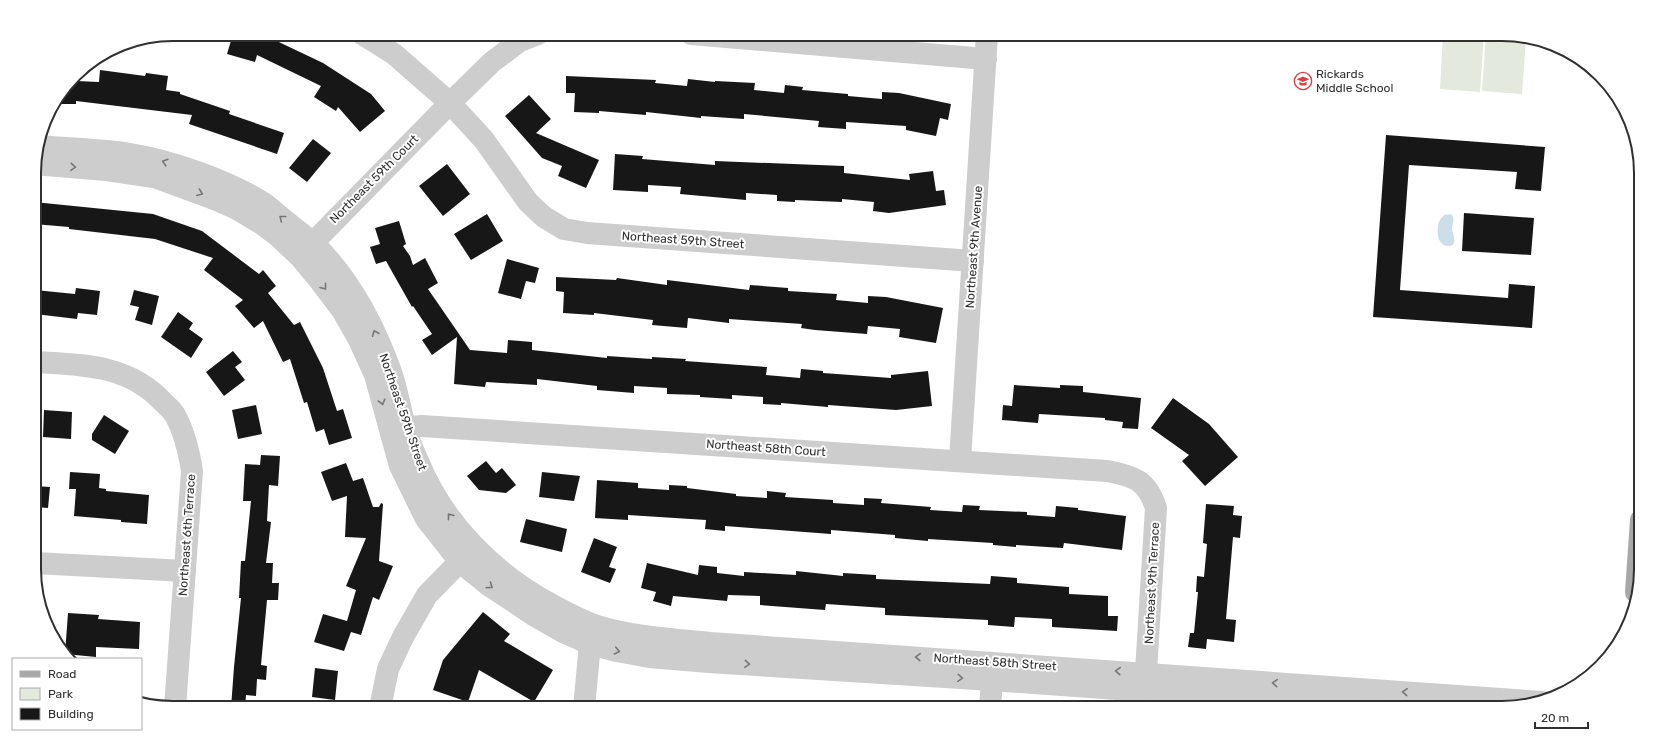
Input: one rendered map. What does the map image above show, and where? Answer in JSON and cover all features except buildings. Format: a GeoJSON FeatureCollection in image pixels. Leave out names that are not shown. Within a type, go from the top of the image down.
{"type":"FeatureCollection","features":[{"type":"Feature","properties":{"kind":"street"},"geometry":{"type":"LineString","coordinates":[[373,41],[394,54],[450,103]]}},
{"type":"Feature","properties":{"kind":"street","name":"Northeast 59th Court"},"geometry":{"type":"LineString","coordinates":[[306,250],[450,103],[492,62],[520,41]]}},
{"type":"Feature","properties":{"kind":"street"},"geometry":{"type":"LineString","coordinates":[[774,41],[986,59]]}},
{"type":"Feature","properties":{"kind":"street","name":"Northeast 9th Avenue"},"geometry":{"type":"LineString","coordinates":[[960,460],[987,41]]}},
{"type":"Feature","properties":{"kind":"street","name":"Northeast 59th Street"},"geometry":{"type":"LineString","coordinates":[[450,103],[484,140],[528,202],[544,217],[564,229],[587,233],[973,260]]}},
{"type":"Feature","properties":{"kind":"street","name":"Northeast 59th Street"},"geometry":{"type":"LineString","coordinates":[[44,146],[130,154],[164,161],[230,185],[263,203],[306,250],[358,338],[398,428],[400,466],[426,519],[467,555]]}},
{"type":"Feature","properties":{"kind":"street","name":"Northeast 59th Street"},"geometry":{"type":"LineString","coordinates":[[41,165],[134,173],[154,177],[179,185],[220,201],[306,250]]}},
{"type":"Feature","properties":{"kind":"street","name":"Northeast 6th Terrace"},"geometry":{"type":"LineString","coordinates":[[41,362],[93,366],[111,370],[138,380],[155,393],[175,414],[188,448],[192,471],[175,701]]}},
{"type":"Feature","properties":{"kind":"street","name":"Northeast 58th Court"},"geometry":{"type":"LineString","coordinates":[[398,428],[422,426],[1107,470],[1127,474],[1140,481]]}},
{"type":"Feature","properties":{"kind":"street","name":"Northeast 9th Terrace"},"geometry":{"type":"LineString","coordinates":[[1140,481],[1152,494],[1156,508],[1146,682]]}},
{"type":"Feature","properties":{"kind":"street"},"geometry":{"type":"LineString","coordinates":[[381,701],[388,669],[427,595],[467,555]]}},
{"type":"Feature","properties":{"kind":"street","name":"Northeast 58th Street"},"geometry":{"type":"LineString","coordinates":[[467,555],[487,584],[535,616],[563,632],[594,635],[616,651],[664,658],[993,671],[1146,682],[1513,701]]}},
{"type":"Feature","properties":{"kind":"street"},"geometry":{"type":"LineString","coordinates":[[41,563],[184,571]]}},
{"type":"Feature","properties":{"kind":"street"},"geometry":{"type":"LineString","coordinates":[[585,701],[594,635]]}},
{"type":"Feature","properties":{"kind":"street"},"geometry":{"type":"LineString","coordinates":[[991,701],[993,671]]}},
{"type":"Feature","properties":{"kind":"street","name":"Northeast 58th Street"},"geometry":{"type":"LineString","coordinates":[[1146,682],[1317,701]]}},
{"type":"Feature","properties":{"kind":"green space"},"geometry":{"type":"Polygon","coordinates":[[[1443,41],[1484,41],[1480,92],[1440,89],[1443,41]]]}},
{"type":"Feature","properties":{"kind":"green space"},"geometry":{"type":"Polygon","coordinates":[[[1486,41],[1526,43],[1522,94],[1482,91],[1486,41]]]}},
{"type":"Feature","properties":{"kind":"water"},"geometry":{"type":"Polygon","coordinates":[[[1451,214],[1454,220],[1452,229],[1454,241],[1453,245],[1445,246],[1440,242],[1438,225],[1444,215],[1451,214]]]}},
{"type":"Feature","properties":{"kind":"place","name":"Rickards Middle School"},"geometry":{"type":"Point","coordinates":[1303,81]}}]}
